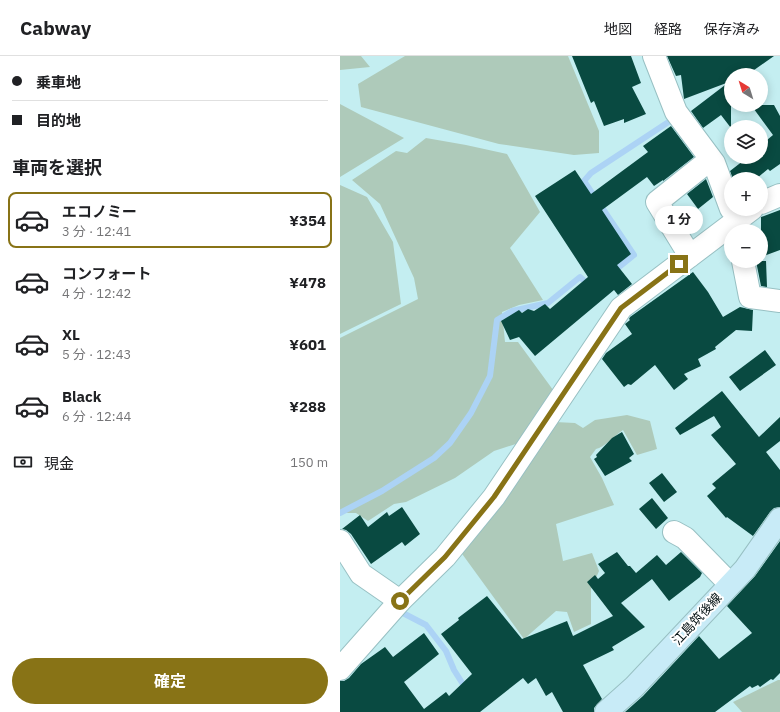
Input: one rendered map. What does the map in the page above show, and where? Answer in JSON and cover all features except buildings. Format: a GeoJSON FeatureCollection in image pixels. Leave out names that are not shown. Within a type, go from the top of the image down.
{"type":"FeatureCollection","features":[{"type":"Feature","properties":{"kind":"main road","name":"江島筑後線"},"geometry":{"type":"LineString","coordinates":[[606,712],[634,687],[745,569],[780,519]]}},
{"type":"Feature","properties":{"kind":"street"},"geometry":{"type":"LineString","coordinates":[[654,56],[676,112],[714,163],[724,186]]}},
{"type":"Feature","properties":{"kind":"street"},"geometry":{"type":"LineString","coordinates":[[690,256],[657,202],[711,159]]}},
{"type":"Feature","properties":{"kind":"street"},"geometry":{"type":"LineString","coordinates":[[768,200],[780,195]]}},
{"type":"Feature","properties":{"kind":"street"},"geometry":{"type":"LineString","coordinates":[[340,669],[400,601],[445,557],[494,497],[621,308],[690,256],[737,216]]}},
{"type":"Feature","properties":{"kind":"street"},"geometry":{"type":"LineString","coordinates":[[744,268],[750,297],[780,301]]}},
{"type":"Feature","properties":{"kind":"street"},"geometry":{"type":"LineString","coordinates":[[674,532],[685,538],[730,584]]}},
{"type":"Feature","properties":{"kind":"street"},"geometry":{"type":"LineString","coordinates":[[340,541],[361,574],[400,601]]}},
{"type":"Feature","properties":{"kind":"green space"},"geometry":{"type":"Polygon","coordinates":[[[340,56],[361,56],[370,67],[340,70],[340,56]]]}},
{"type":"Feature","properties":{"kind":"green space"},"geometry":{"type":"Polygon","coordinates":[[[405,56],[568,56],[599,131],[599,153],[574,155],[499,144],[361,107],[358,84],[405,56]]]}},
{"type":"Feature","properties":{"kind":"green space"},"geometry":{"type":"Polygon","coordinates":[[[340,104],[404,138],[340,177],[340,104]]]}},
{"type":"Feature","properties":{"kind":"green space"},"geometry":{"type":"Polygon","coordinates":[[[426,138],[507,154],[540,212],[510,248],[543,300],[519,305],[502,312],[505,342],[518,342],[556,394],[522,442],[494,451],[455,478],[406,502],[394,504],[368,521],[356,513],[340,513],[340,338],[418,299],[414,278],[380,204],[352,180],[396,151],[407,153],[426,138]]]}},
{"type":"Feature","properties":{"kind":"green space"},"geometry":{"type":"Polygon","coordinates":[[[340,185],[367,197],[393,242],[401,304],[340,334],[340,185]]]}},
{"type":"Feature","properties":{"kind":"green space"},"geometry":{"type":"Polygon","coordinates":[[[627,415],[650,421],[657,449],[637,455],[623,430],[606,444],[596,449],[590,457],[602,478],[614,505],[556,524],[563,561],[592,553],[599,571],[591,589],[591,624],[574,632],[567,612],[556,611],[524,639],[460,551],[555,422],[575,423],[583,428],[595,420],[627,415]]]}},
{"type":"Feature","properties":{"kind":"green space"},"geometry":{"type":"Polygon","coordinates":[[[780,680],[780,712],[742,712],[733,702],[780,680]]]}},
{"type":"Feature","properties":{"kind":"waterway"},"geometry":{"type":"LineString","coordinates":[[613,272],[634,255],[584,181],[591,173],[670,121]]}},
{"type":"Feature","properties":{"kind":"waterway"},"geometry":{"type":"LineString","coordinates":[[340,513],[382,491],[434,458],[450,443],[471,413],[490,376],[497,320],[512,311],[548,303],[580,277],[589,285]]}},
{"type":"Feature","properties":{"kind":"waterway"},"geometry":{"type":"LineString","coordinates":[[397,610],[426,625],[446,651],[454,670],[466,689]]}},
{"type":"Feature","properties":{"kind":"route"},"geometry":{"type":"LineString","coordinates":[[400,601],[445,557],[494,497],[621,308],[679,264]]}}]}
